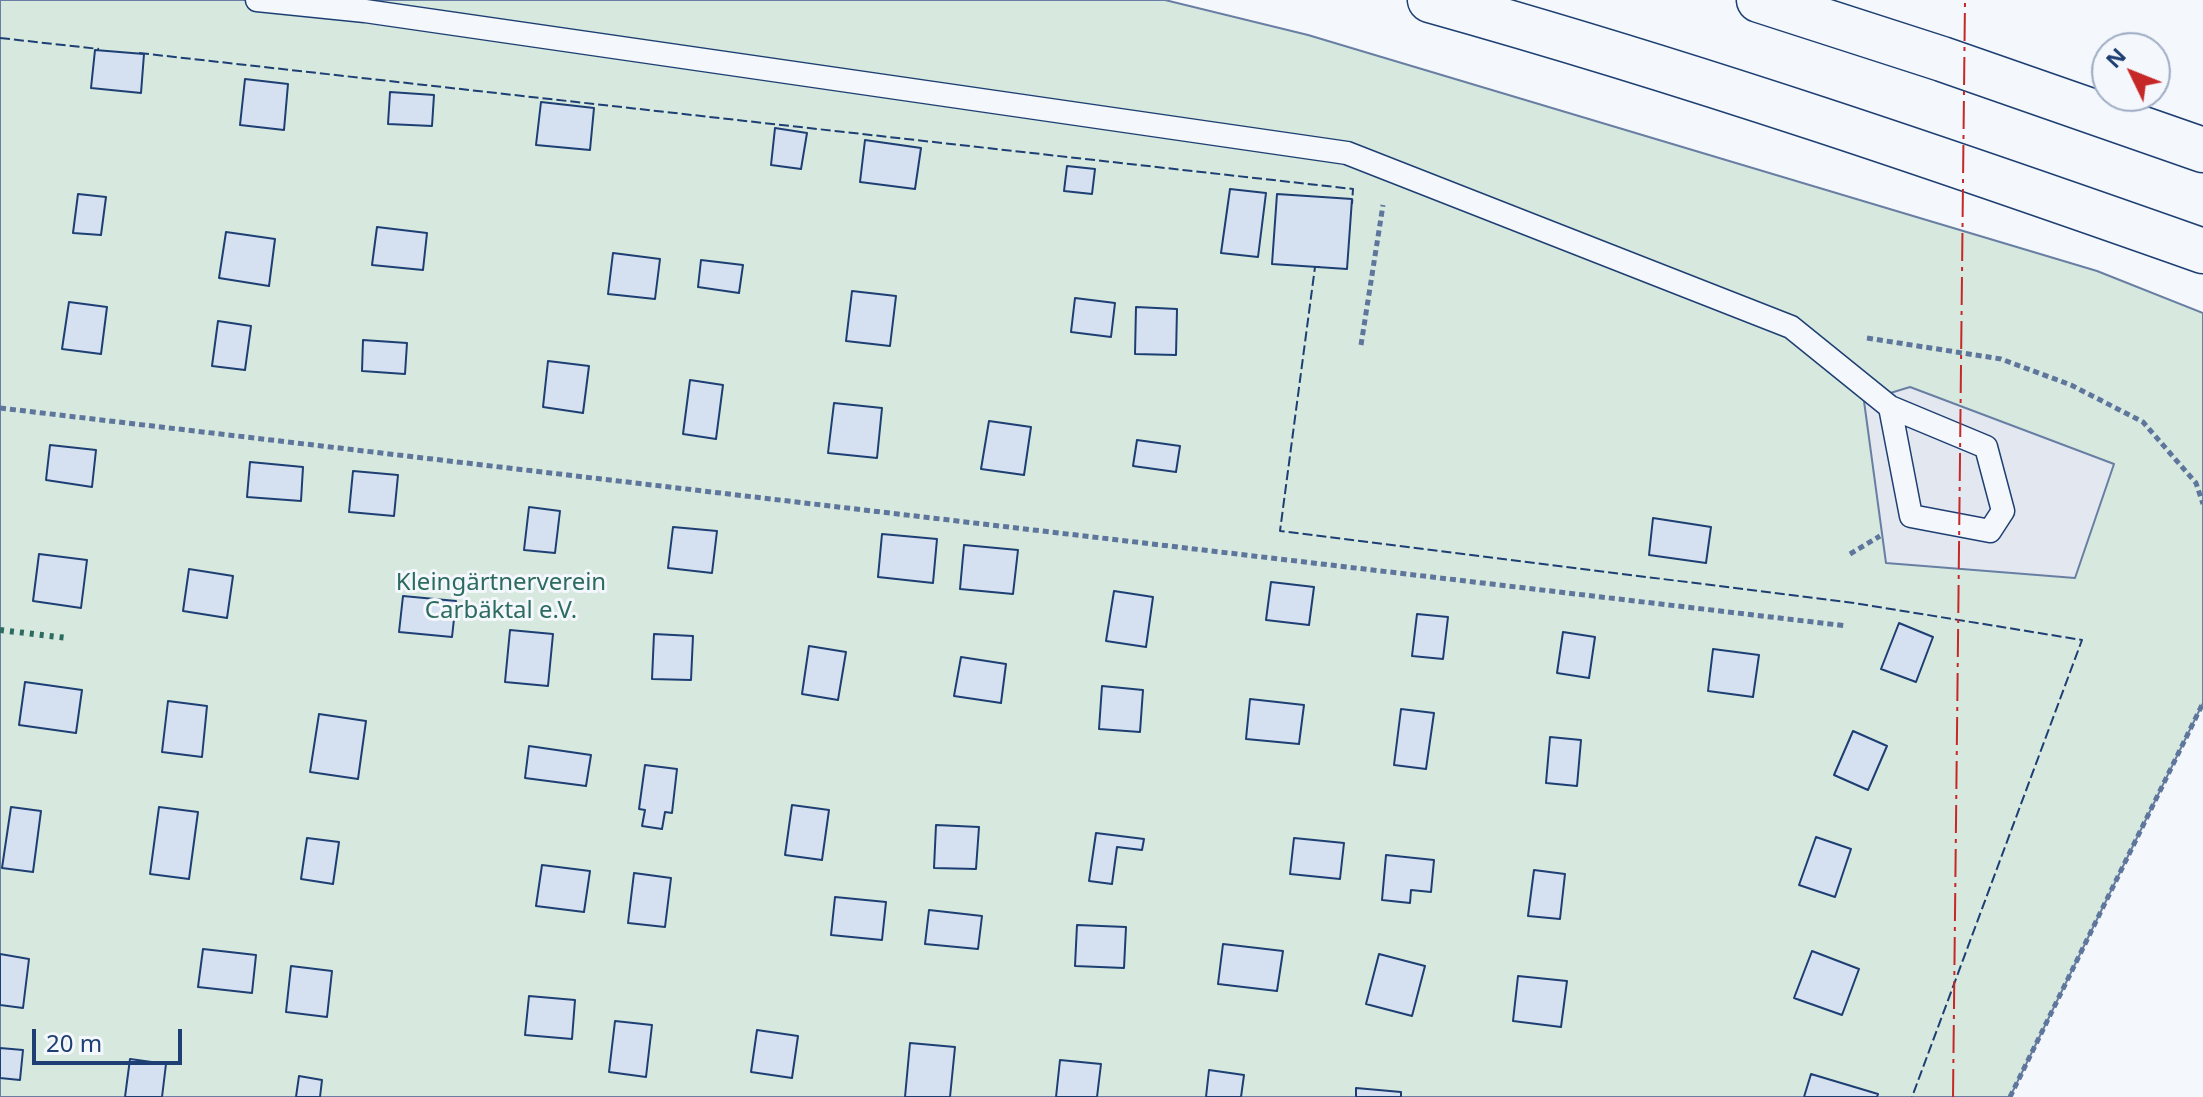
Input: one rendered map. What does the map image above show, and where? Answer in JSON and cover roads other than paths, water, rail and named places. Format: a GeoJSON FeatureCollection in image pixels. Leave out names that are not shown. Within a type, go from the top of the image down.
{"type":"FeatureCollection","features":[{"type":"Feature","properties":{"kind":"highway"},"geometry":{"type":"LineString","coordinates":[[1430,0],[1546,32],[1979,172],[2203,251]]}},
{"type":"Feature","properties":{"kind":"highway"},"geometry":{"type":"LineString","coordinates":[[1759,0],[1942,59],[2203,150]]}},
{"type":"Feature","properties":{"kind":"lane"},"geometry":{"type":"LineString","coordinates":[[257,0],[365,11],[1347,153],[1791,327],[1890,407],[1986,447],[2003,511],[1990,531],[1911,516],[1890,407]]}},
{"type":"Feature","properties":{"kind":"park label","name":"Kleingärtnerverein Carbäktal e.V."},"geometry":{"type":"Point","coordinates":[501,597]}}]}
